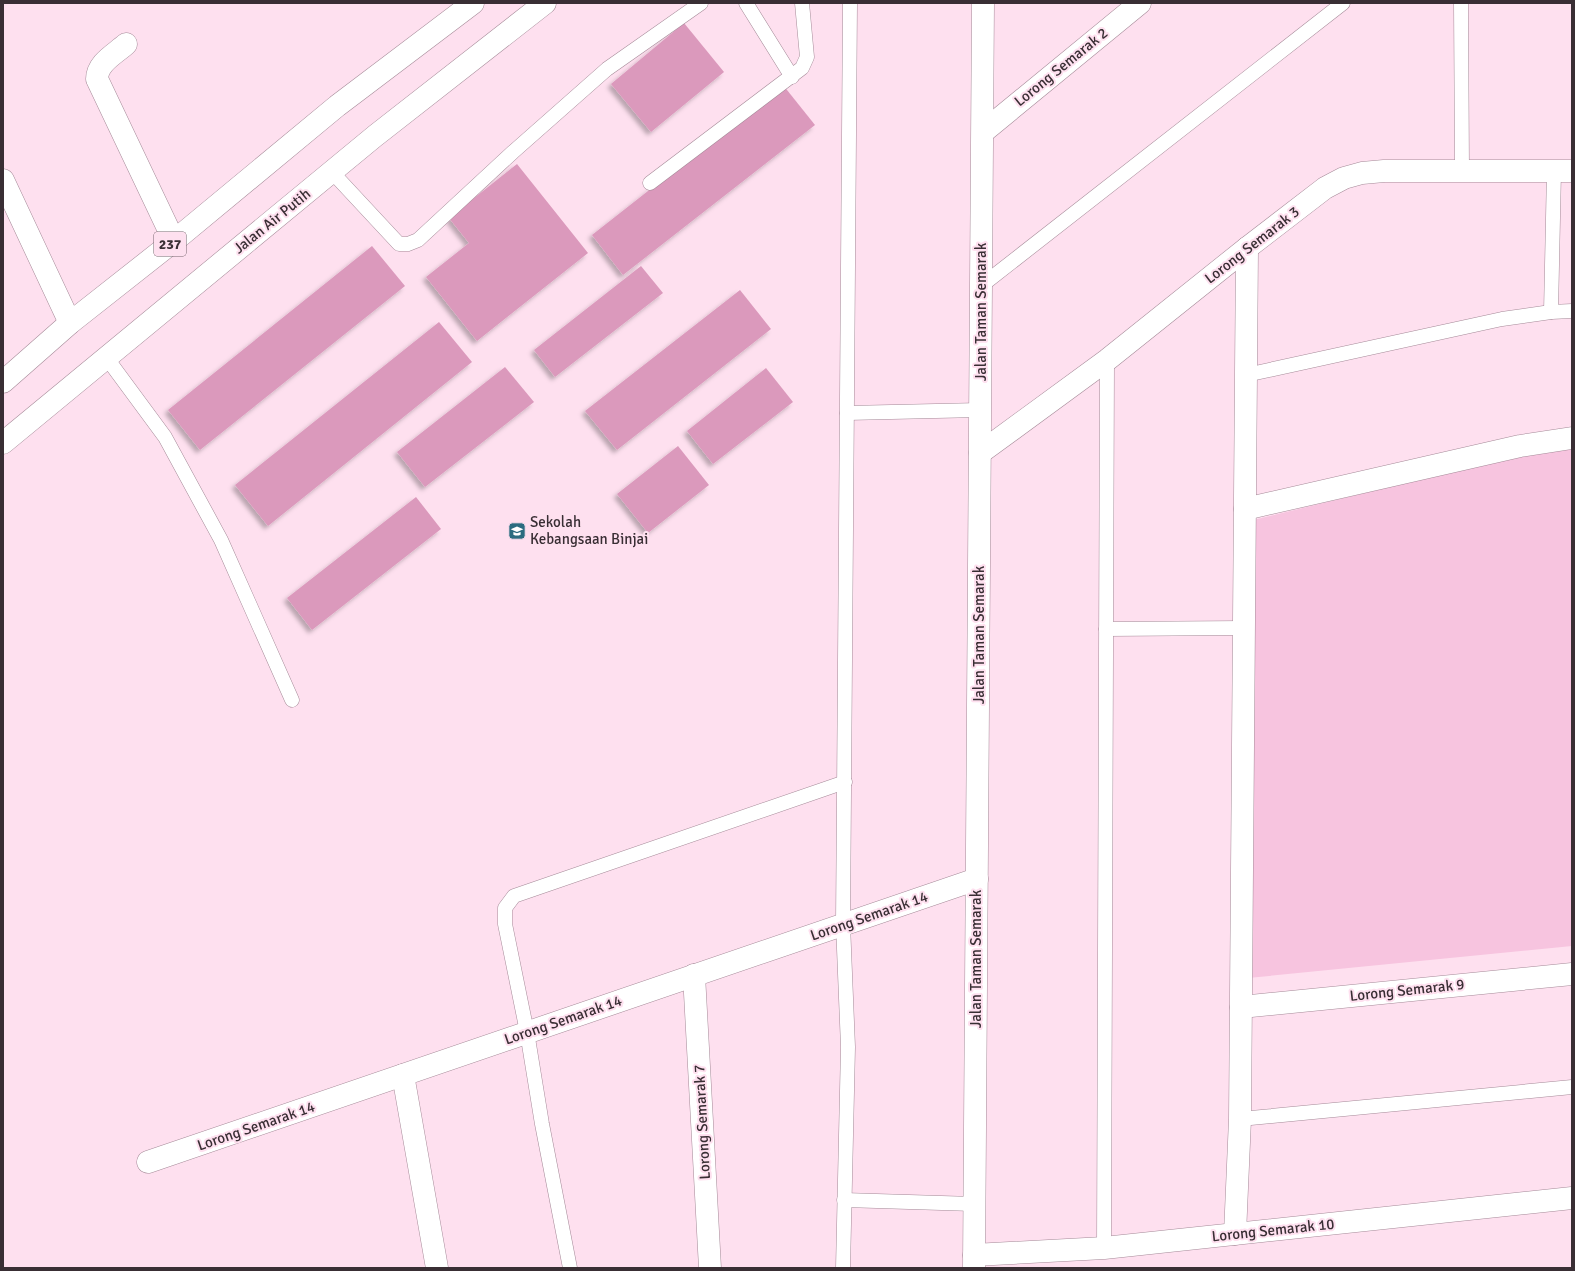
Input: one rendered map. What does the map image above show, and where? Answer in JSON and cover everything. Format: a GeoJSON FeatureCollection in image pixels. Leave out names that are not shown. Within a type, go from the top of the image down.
{"type":"FeatureCollection","features":[{"type":"Feature","properties":{"kind":"street","name":"Jalan Air Putih"},"geometry":{"type":"LineString","coordinates":[[3,443],[375,136],[545,3]]}},
{"type":"Feature","properties":{"kind":"street","name":"Jalan Taman Semarak"},"geometry":{"type":"LineString","coordinates":[[974,1262],[983,3]]}},
{"type":"Feature","properties":{"kind":"street","name":"Lorong Semarak 2"},"geometry":{"type":"LineString","coordinates":[[983,132],[1140,3]]}},
{"type":"Feature","properties":{"kind":"street","name":"237"},"geometry":{"type":"LineString","coordinates":[[3,382],[70,323],[174,241],[337,106],[466,5]]}},
{"type":"Feature","properties":{"kind":"street"},"geometry":{"type":"LineString","coordinates":[[126,44],[100,66],[97,72],[97,79],[174,241]]}},
{"type":"Feature","properties":{"kind":"street","name":"Lorong Semarak 3"},"geometry":{"type":"LineString","coordinates":[[980,453],[1107,360],[1247,248],[1325,188],[1344,178],[1362,173],[1384,171],[1563,171]]}},
{"type":"Feature","properties":{"kind":"street"},"geometry":{"type":"LineString","coordinates":[[3,180],[70,323]]}},
{"type":"Feature","properties":{"kind":"street"},"geometry":{"type":"LineString","coordinates":[[1235,1234],[1240,1119],[1247,248]]}},
{"type":"Feature","properties":{"kind":"street"},"geometry":{"type":"LineString","coordinates":[[1245,509],[1520,446],[1572,438]]}},
{"type":"Feature","properties":{"kind":"street","name":"Lorong Semarak 14"},"geometry":{"type":"LineString","coordinates":[[148,1162],[977,879]]}},
{"type":"Feature","properties":{"kind":"street","name":"Lorong Semarak 9"},"geometry":{"type":"LineString","coordinates":[[1241,1007],[1572,974]]}},
{"type":"Feature","properties":{"kind":"street","name":"Lorong Semarak 7"},"geometry":{"type":"LineString","coordinates":[[694,976],[710,1268]]}},
{"type":"Feature","properties":{"kind":"street"},"geometry":{"type":"LineString","coordinates":[[403,1075],[437,1268]]}},
{"type":"Feature","properties":{"kind":"street","name":"Lorong Semarak 10"},"geometry":{"type":"LineString","coordinates":[[974,1262],[1572,1198]]}},
{"type":"Feature","properties":{"kind":"lane"},"geometry":{"type":"LineString","coordinates":[[332,172],[399,244],[408,244],[418,240],[513,152],[607,69],[701,3]]}},
{"type":"Feature","properties":{"kind":"lane"},"geometry":{"type":"LineString","coordinates":[[746,3],[792,77]]}},
{"type":"Feature","properties":{"kind":"lane"},"geometry":{"type":"LineString","coordinates":[[650,183],[802,68],[807,57],[802,3]]}},
{"type":"Feature","properties":{"kind":"lane"},"geometry":{"type":"LineString","coordinates":[[843,1268],[848,1047],[843,924],[850,3]]}},
{"type":"Feature","properties":{"kind":"lane"},"geometry":{"type":"LineString","coordinates":[[981,286],[1343,3]]}},
{"type":"Feature","properties":{"kind":"lane"},"geometry":{"type":"LineString","coordinates":[[1461,3],[1462,171]]}},
{"type":"Feature","properties":{"kind":"lane"},"geometry":{"type":"LineString","coordinates":[[1551,312],[1563,171]]}},
{"type":"Feature","properties":{"kind":"lane"},"geometry":{"type":"LineString","coordinates":[[1246,375],[1502,319],[1551,312],[1572,311]]}},
{"type":"Feature","properties":{"kind":"lane"},"geometry":{"type":"LineString","coordinates":[[106,358],[165,437],[218,533],[292,700]]}},
{"type":"Feature","properties":{"kind":"lane"},"geometry":{"type":"LineString","coordinates":[[1104,1248],[1107,360]]}},
{"type":"Feature","properties":{"kind":"lane"},"geometry":{"type":"LineString","coordinates":[[847,413],[980,410]]}},
{"type":"Feature","properties":{"kind":"lane"},"geometry":{"type":"LineString","coordinates":[[1106,630],[1244,628]]}},
{"type":"Feature","properties":{"kind":"lane"},"geometry":{"type":"LineString","coordinates":[[570,1268],[542,1124],[527,1032],[505,924],[505,908],[514,896],[845,782]]}},
{"type":"Feature","properties":{"kind":"lane"},"geometry":{"type":"LineString","coordinates":[[1240,1119],[1572,1087]]}},
{"type":"Feature","properties":{"kind":"lane"},"geometry":{"type":"LineString","coordinates":[[844,1200],[974,1204]]}},
{"type":"Feature","properties":{"kind":"shaded area"},"geometry":{"type":"Polygon","coordinates":[[[1572,443],[1572,946],[1248,978],[1249,521],[1572,443]]]}},
{"type":"Feature","properties":{"kind":"building"},"geometry":{"type":"Polygon","coordinates":[[[684,23],[724,72],[651,132],[611,84],[684,23]]]}},
{"type":"Feature","properties":{"kind":"building"},"geometry":{"type":"Polygon","coordinates":[[[783,85],[815,125],[623,275],[592,235],[783,85]]]}},
{"type":"Feature","properties":{"kind":"building"},"geometry":{"type":"Polygon","coordinates":[[[517,164],[588,253],[477,341],[426,277],[469,243],[449,218],[517,164]]]}},
{"type":"Feature","properties":{"kind":"building"},"geometry":{"type":"Polygon","coordinates":[[[372,246],[405,286],[200,450],[168,410],[372,246]]]}},
{"type":"Feature","properties":{"kind":"building"},"geometry":{"type":"Polygon","coordinates":[[[641,266],[663,293],[555,377],[534,350],[641,266]]]}},
{"type":"Feature","properties":{"kind":"building"},"geometry":{"type":"Polygon","coordinates":[[[740,290],[771,329],[617,450],[585,411],[740,290]]]}},
{"type":"Feature","properties":{"kind":"building"},"geometry":{"type":"Polygon","coordinates":[[[439,322],[472,362],[268,526],[235,485],[439,322]]]}},
{"type":"Feature","properties":{"kind":"building"},"geometry":{"type":"Polygon","coordinates":[[[505,367],[534,402],[425,487],[397,452],[505,367]]]}},
{"type":"Feature","properties":{"kind":"building"},"geometry":{"type":"Polygon","coordinates":[[[766,368],[793,402],[713,464],[687,431],[766,368]]]}},
{"type":"Feature","properties":{"kind":"building"},"geometry":{"type":"Polygon","coordinates":[[[678,446],[709,485],[648,533],[617,494],[678,446]]]}},
{"type":"Feature","properties":{"kind":"building"},"geometry":{"type":"Polygon","coordinates":[[[416,497],[441,529],[312,630],[287,598],[416,497]]]}},
{"type":"Feature","properties":{"kind":"place","name":"Sekolah Kebangsaan Binjai"},"geometry":{"type":"Point","coordinates":[517,531]}}]}
